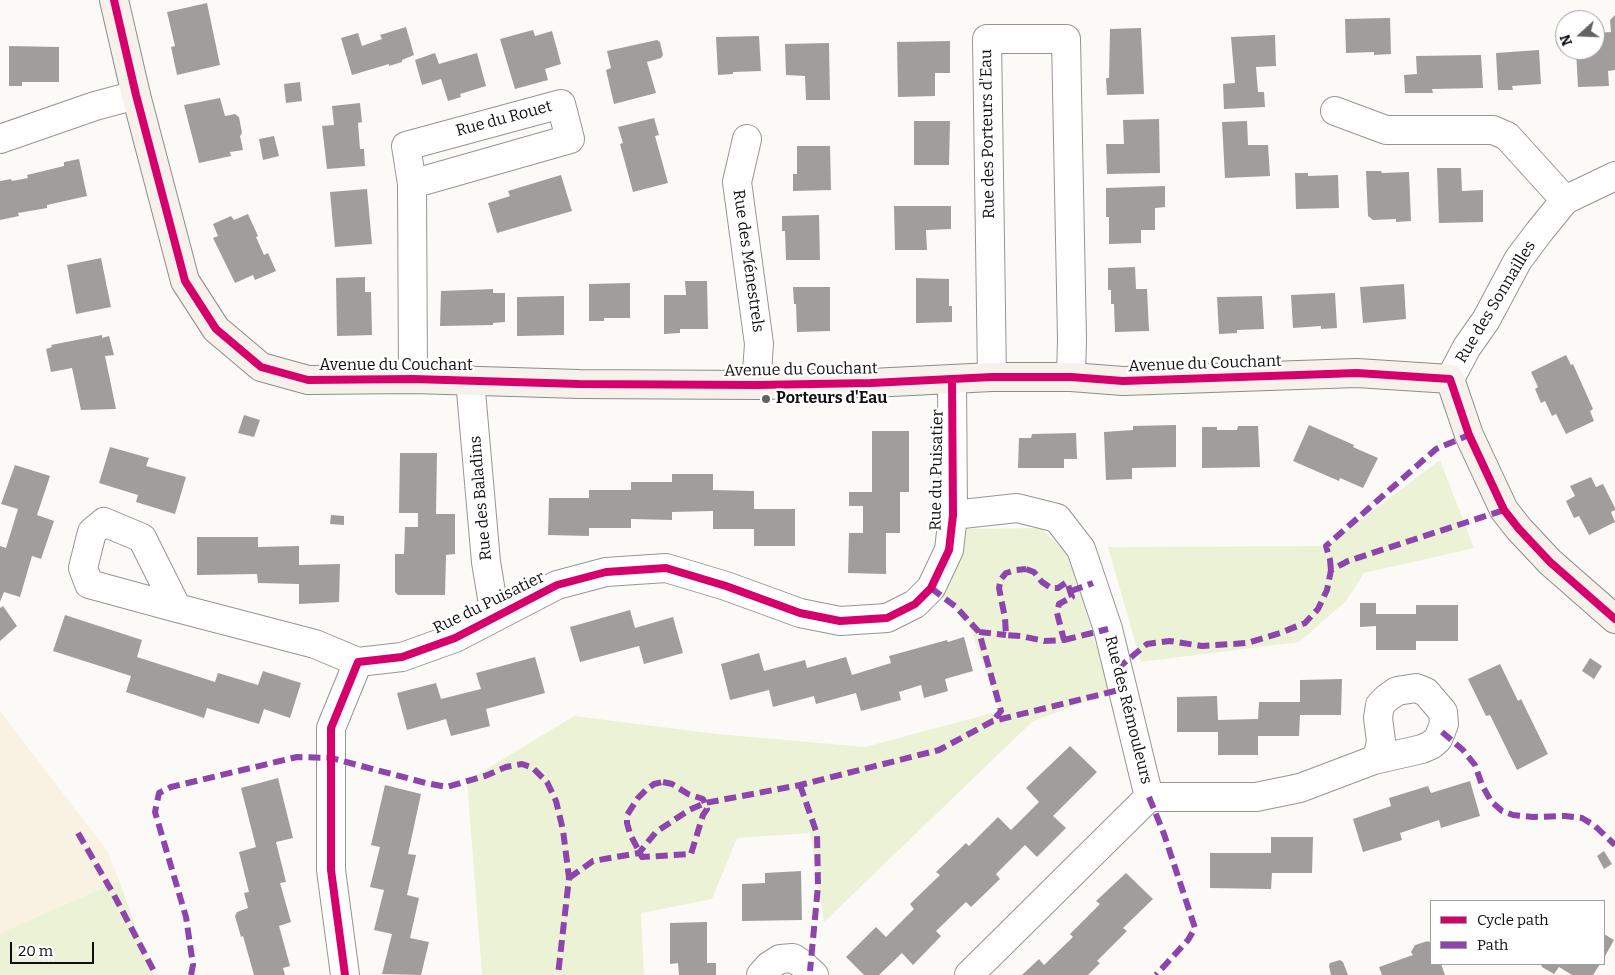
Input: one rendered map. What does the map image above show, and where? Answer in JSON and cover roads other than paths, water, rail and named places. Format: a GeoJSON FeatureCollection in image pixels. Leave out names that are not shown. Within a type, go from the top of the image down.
{"type":"FeatureCollection","features":[{"type":"Feature","properties":{"kind":"street","name":"Avenue du Couchant"},"geometry":{"type":"LineString","coordinates":[[114,0],[136,95],[185,281],[216,329],[261,367],[308,380],[413,379],[579,384],[756,385],[871,383],[992,377],[1071,377],[1123,381],[1357,372],[1450,379]]}},
{"type":"Feature","properties":{"kind":"street","name":"Rue des Porteurs d'Eau"},"geometry":{"type":"LineString","coordinates":[[992,377],[987,39],[1066,39],[1072,339],[1071,377]]}},
{"type":"Feature","properties":{"kind":"street"},"geometry":{"type":"LineString","coordinates":[[0,138],[95,106],[136,95]]}},
{"type":"Feature","properties":{"kind":"street","name":"Rue du Rouet"},"geometry":{"type":"LineString","coordinates":[[412,184],[570,139],[561,104],[406,146],[412,184],[413,379]]}},
{"type":"Feature","properties":{"kind":"street"},"geometry":{"type":"LineString","coordinates":[[1335,111],[1386,130],[1492,130],[1507,136],[1565,200]]}},
{"type":"Feature","properties":{"kind":"street","name":"Rue des Ménestrels"},"geometry":{"type":"LineString","coordinates":[[748,139],[737,182],[759,344],[756,385]]}},
{"type":"Feature","properties":{"kind":"street","name":"Rue des Sonnailles"},"geometry":{"type":"LineString","coordinates":[[1450,379],[1467,347],[1486,320],[1518,260],[1565,200],[1615,176]]}},
{"type":"Feature","properties":{"kind":"street","name":"Rue du Puisatier"},"geometry":{"type":"LineString","coordinates":[[358,662],[402,657],[455,638],[557,585],[606,572],[666,568],[726,586],[800,613],[840,621],[887,618],[915,604],[931,588],[949,550],[953,515],[952,379]]}},
{"type":"Feature","properties":{"kind":"street"},"geometry":{"type":"LineString","coordinates":[[1450,379],[1469,434],[1504,510],[1550,562],[1615,619]]}},
{"type":"Feature","properties":{"kind":"street","name":"Rue des Baladins"},"geometry":{"type":"LineString","coordinates":[[470,380],[486,562],[495,616]]}},
{"type":"Feature","properties":{"kind":"street","name":"Rue des Rémouleurs"},"geometry":{"type":"LineString","coordinates":[[953,515],[1017,508],[1057,518],[1082,549],[1108,629],[1149,797],[969,975]]}},
{"type":"Feature","properties":{"kind":"street"},"geometry":{"type":"LineString","coordinates":[[177,608],[315,644],[358,662],[331,728],[331,870],[345,975]]}},
{"type":"Feature","properties":{"kind":"street"},"geometry":{"type":"LineString","coordinates":[[1149,797],[1256,797],[1300,788],[1374,760]]}},
{"type":"Feature","properties":{"kind":"street"},"geometry":{"type":"LineString","coordinates":[[761,975],[769,966],[780,959],[793,958],[814,975]]}},
{"type":"Feature","properties":{"kind":"place","name":"Porteurs d'Eau"},"geometry":{"type":"Point","coordinates":[766,399]}}]}
